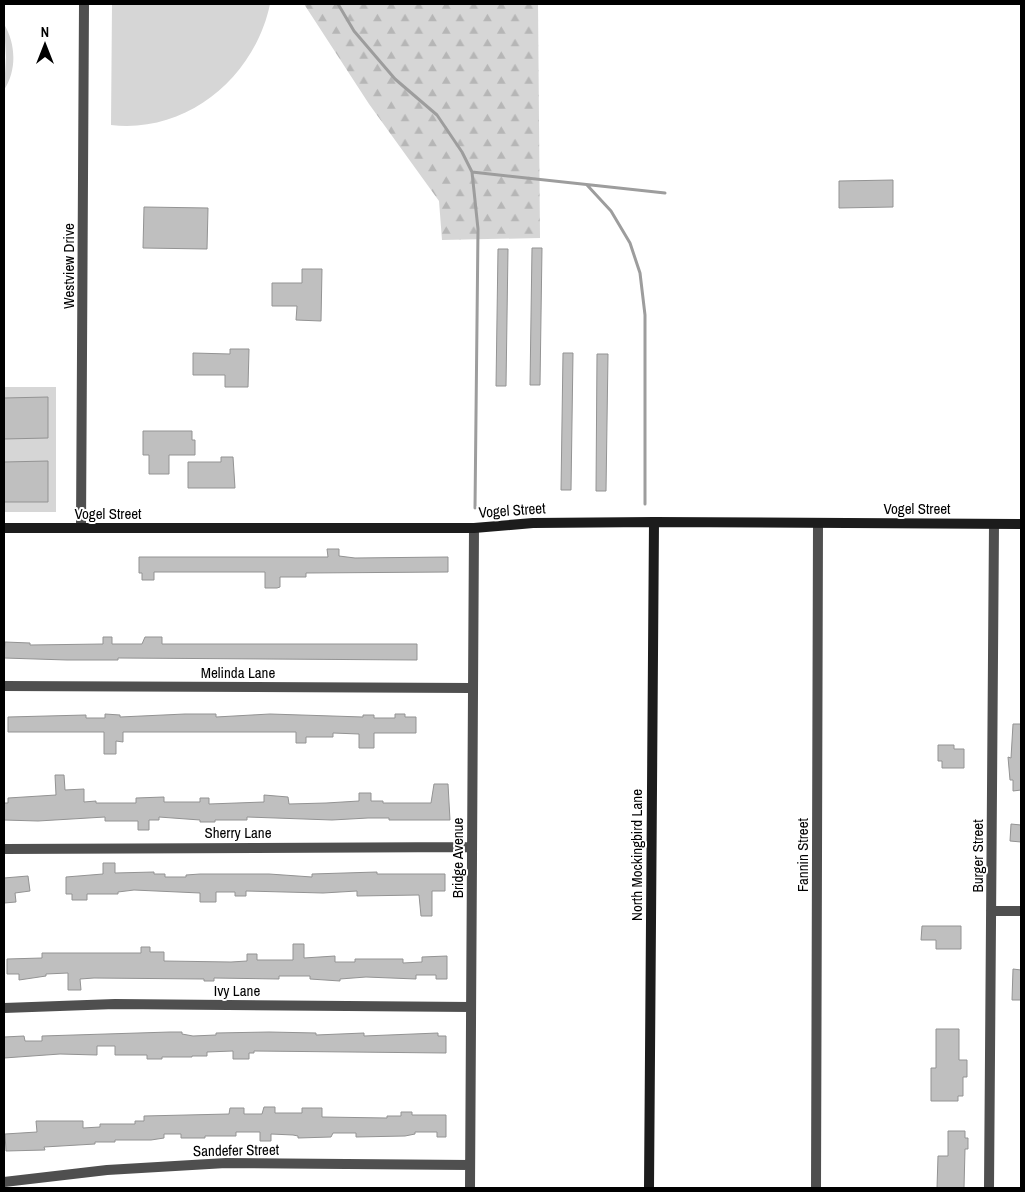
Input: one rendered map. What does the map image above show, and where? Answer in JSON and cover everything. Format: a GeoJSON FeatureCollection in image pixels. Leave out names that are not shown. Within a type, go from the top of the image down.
{"type":"FeatureCollection","features":[{"type":"Feature","properties":{"kind":"street","name":"Westview Drive"},"geometry":{"type":"LineString","coordinates":[[81,528],[84,4]]}},
{"type":"Feature","properties":{"kind":"street","name":"Vogel Street"},"geometry":{"type":"LineString","coordinates":[[4,528],[474,528],[533,523],[654,522],[1021,524]]}},
{"type":"Feature","properties":{"kind":"street","name":"North Mockingbird Lane"},"geometry":{"type":"LineString","coordinates":[[649,1188],[654,522]]}},
{"type":"Feature","properties":{"kind":"street","name":"Fannin Street"},"geometry":{"type":"LineString","coordinates":[[816,1188],[818,523]]}},
{"type":"Feature","properties":{"kind":"street","name":"Burger Street"},"geometry":{"type":"LineString","coordinates":[[990,1188],[994,524]]}},
{"type":"Feature","properties":{"kind":"street","name":"Bridge Avenue"},"geometry":{"type":"LineString","coordinates":[[470,1188],[474,528]]}},
{"type":"Feature","properties":{"kind":"street","name":"Melinda Lane"},"geometry":{"type":"LineString","coordinates":[[4,686],[472,688]]}},
{"type":"Feature","properties":{"kind":"street","name":"Sherry Lane"},"geometry":{"type":"LineString","coordinates":[[4,849],[472,847]]}},
{"type":"Feature","properties":{"kind":"street"},"geometry":{"type":"LineString","coordinates":[[991,911],[1021,911]]}},
{"type":"Feature","properties":{"kind":"street","name":"Ivy Lane"},"geometry":{"type":"LineString","coordinates":[[4,1008],[115,1004],[471,1007]]}},
{"type":"Feature","properties":{"kind":"street","name":"Sandefer Street"},"geometry":{"type":"LineString","coordinates":[[4,1182],[107,1170],[226,1163],[470,1165]]}},
{"type":"Feature","properties":{"kind":"green space"},"geometry":{"type":"Polygon","coordinates":[[[112,4],[270,4],[262,31],[250,55],[233,77],[213,95],[191,110],[166,120],[139,125],[111,125],[112,4]]]}},
{"type":"Feature","properties":{"kind":"green space"},"geometry":{"type":"Polygon","coordinates":[[[304,4],[538,4],[540,238],[442,240],[439,201],[369,104],[304,4]]]}},
{"type":"Feature","properties":{"kind":"green space"},"geometry":{"type":"Polygon","coordinates":[[[4,24],[13,48],[13,66],[4,90],[6,57],[4,24]]]}},
{"type":"Feature","properties":{"kind":"green space"},"geometry":{"type":"Polygon","coordinates":[[[4,387],[56,387],[56,512],[4,512],[4,387]]]}},
{"type":"Feature","properties":{"kind":"building"},"geometry":{"type":"Polygon","coordinates":[[[893,180],[893,207],[839,208],[839,181],[893,180]]]}},
{"type":"Feature","properties":{"kind":"building"},"geometry":{"type":"Polygon","coordinates":[[[144,207],[208,208],[207,249],[143,248],[144,207]]]}},
{"type":"Feature","properties":{"kind":"building"},"geometry":{"type":"Polygon","coordinates":[[[532,248],[542,248],[540,385],[530,385],[532,248]]]}},
{"type":"Feature","properties":{"kind":"building"},"geometry":{"type":"Polygon","coordinates":[[[498,249],[508,249],[506,386],[496,386],[498,249]]]}},
{"type":"Feature","properties":{"kind":"building"},"geometry":{"type":"Polygon","coordinates":[[[302,269],[322,269],[321,321],[296,320],[297,306],[272,306],[272,283],[302,283],[302,269]]]}},
{"type":"Feature","properties":{"kind":"building"},"geometry":{"type":"Polygon","coordinates":[[[230,349],[249,349],[248,387],[225,387],[225,375],[193,375],[193,353],[230,354],[230,349]]]}},
{"type":"Feature","properties":{"kind":"building"},"geometry":{"type":"Polygon","coordinates":[[[563,353],[573,353],[571,490],[561,490],[563,353]]]}},
{"type":"Feature","properties":{"kind":"building"},"geometry":{"type":"Polygon","coordinates":[[[597,354],[608,354],[606,491],[596,491],[597,354]]]}},
{"type":"Feature","properties":{"kind":"building"},"geometry":{"type":"Polygon","coordinates":[[[48,397],[48,438],[4,439],[4,398],[48,397]]]}},
{"type":"Feature","properties":{"kind":"building"},"geometry":{"type":"Polygon","coordinates":[[[143,431],[192,431],[192,440],[195,440],[195,455],[169,455],[169,474],[149,474],[149,455],[143,455],[143,431]]]}},
{"type":"Feature","properties":{"kind":"building"},"geometry":{"type":"Polygon","coordinates":[[[221,457],[233,457],[235,488],[188,488],[188,462],[221,462],[221,457]]]}},
{"type":"Feature","properties":{"kind":"building"},"geometry":{"type":"Polygon","coordinates":[[[48,461],[48,502],[4,502],[4,462],[48,461]]]}},
{"type":"Feature","properties":{"kind":"building"},"geometry":{"type":"Polygon","coordinates":[[[327,549],[339,549],[339,556],[355,558],[448,557],[448,572],[306,573],[306,577],[280,577],[280,587],[277,588],[265,588],[265,572],[154,572],[154,580],[142,580],[142,573],[139,573],[139,557],[328,557],[327,549]]]}},
{"type":"Feature","properties":{"kind":"building"},"geometry":{"type":"Polygon","coordinates":[[[103,637],[112,637],[112,644],[142,644],[145,637],[162,637],[162,644],[417,644],[417,660],[118,658],[118,660],[67,660],[4,658],[5,642],[30,643],[30,645],[103,644],[103,637]]]}},
{"type":"Feature","properties":{"kind":"building"},"geometry":{"type":"Polygon","coordinates":[[[105,714],[120,715],[120,717],[216,714],[216,717],[270,714],[363,717],[363,715],[374,715],[374,718],[395,718],[395,714],[405,714],[405,717],[416,717],[416,733],[374,733],[374,748],[359,748],[359,734],[333,733],[333,737],[306,737],[306,743],[296,743],[296,732],[123,732],[123,742],[116,741],[116,754],[104,754],[104,732],[8,732],[8,717],[86,715],[86,718],[105,718],[105,714]]]}},
{"type":"Feature","properties":{"kind":"building"},"geometry":{"type":"Polygon","coordinates":[[[1013,724],[1021,724],[1021,790],[1013,791],[1013,780],[1010,780],[1008,757],[1011,758],[1013,724]]]}},
{"type":"Feature","properties":{"kind":"building"},"geometry":{"type":"Polygon","coordinates":[[[938,745],[954,745],[954,749],[964,749],[964,768],[942,768],[942,761],[938,761],[938,745]]]}},
{"type":"Feature","properties":{"kind":"building"},"geometry":{"type":"Polygon","coordinates":[[[55,775],[64,775],[65,790],[84,789],[84,802],[96,801],[96,803],[136,803],[136,798],[164,797],[164,802],[200,802],[200,798],[209,798],[209,804],[264,802],[264,795],[288,797],[289,804],[326,803],[359,801],[359,793],[371,793],[371,801],[383,801],[383,803],[431,803],[434,784],[448,784],[450,820],[368,818],[332,820],[247,817],[247,820],[200,822],[200,820],[159,817],[159,820],[149,820],[149,830],[138,830],[138,821],[105,821],[105,817],[38,821],[4,820],[4,803],[8,803],[8,798],[56,795],[55,775]]]}},
{"type":"Feature","properties":{"kind":"building"},"geometry":{"type":"Polygon","coordinates":[[[1011,824],[1021,825],[1021,842],[1010,841],[1011,824]]]}},
{"type":"Feature","properties":{"kind":"building"},"geometry":{"type":"Polygon","coordinates":[[[103,863],[115,863],[115,873],[154,872],[154,874],[165,874],[165,877],[186,877],[186,875],[200,874],[269,874],[312,877],[312,874],[377,872],[377,874],[445,874],[445,891],[432,891],[432,916],[421,916],[419,895],[357,896],[357,891],[323,893],[246,891],[246,896],[235,896],[235,892],[216,892],[216,902],[200,902],[200,893],[134,890],[118,892],[118,894],[87,894],[87,900],[72,900],[72,894],[66,894],[66,877],[103,874],[103,863]]]}},
{"type":"Feature","properties":{"kind":"building"},"geometry":{"type":"Polygon","coordinates":[[[28,876],[30,891],[15,893],[16,902],[4,903],[4,878],[28,876]]]}},
{"type":"Feature","properties":{"kind":"building"},"geometry":{"type":"Polygon","coordinates":[[[922,926],[961,926],[961,949],[936,949],[936,940],[921,940],[922,926]]]}},
{"type":"Feature","properties":{"kind":"building"},"geometry":{"type":"Polygon","coordinates":[[[293,944],[304,944],[304,958],[335,956],[335,962],[355,962],[355,959],[403,959],[403,963],[422,962],[422,957],[447,956],[447,979],[436,979],[436,975],[416,975],[416,979],[366,977],[340,979],[340,981],[310,979],[310,976],[279,976],[279,979],[214,978],[214,981],[204,981],[204,979],[94,978],[80,979],[81,990],[68,990],[68,973],[46,974],[46,976],[19,980],[19,974],[7,974],[7,959],[42,958],[42,953],[141,953],[141,947],[150,947],[150,952],[164,952],[164,961],[247,961],[247,954],[257,954],[257,960],[293,960],[293,944]]]}},
{"type":"Feature","properties":{"kind":"building"},"geometry":{"type":"Polygon","coordinates":[[[1013,969],[1021,970],[1021,1000],[1012,1000],[1013,969]]]}},
{"type":"Feature","properties":{"kind":"building"},"geometry":{"type":"Polygon","coordinates":[[[936,1029],[959,1029],[959,1060],[967,1060],[967,1077],[963,1077],[963,1096],[958,1096],[958,1101],[931,1101],[931,1068],[936,1068],[936,1029]]]}},
{"type":"Feature","properties":{"kind":"building"},"geometry":{"type":"Polygon","coordinates":[[[182,1032],[182,1034],[193,1036],[216,1035],[216,1033],[269,1032],[316,1033],[316,1035],[364,1033],[364,1036],[438,1033],[438,1036],[446,1036],[446,1053],[254,1051],[254,1053],[249,1053],[249,1059],[233,1059],[233,1051],[207,1052],[207,1056],[147,1059],[147,1055],[115,1055],[115,1046],[97,1046],[97,1055],[60,1054],[4,1058],[4,1037],[24,1036],[25,1041],[42,1041],[42,1036],[182,1032]]]}},
{"type":"Feature","properties":{"kind":"building"},"geometry":{"type":"Polygon","coordinates":[[[264,1107],[275,1107],[275,1113],[302,1113],[302,1108],[322,1108],[322,1117],[387,1118],[387,1116],[401,1116],[401,1112],[412,1112],[412,1115],[446,1115],[446,1137],[437,1137],[437,1132],[415,1132],[415,1134],[405,1136],[356,1137],[356,1133],[333,1133],[331,1137],[298,1138],[298,1136],[293,1135],[271,1134],[271,1141],[260,1141],[260,1132],[236,1132],[236,1136],[205,1136],[205,1138],[181,1138],[181,1134],[164,1134],[164,1138],[151,1140],[115,1140],[115,1142],[95,1142],[95,1144],[44,1147],[45,1150],[6,1151],[5,1134],[37,1132],[36,1121],[83,1121],[83,1128],[100,1127],[100,1124],[135,1124],[135,1121],[144,1121],[144,1116],[229,1114],[230,1108],[244,1108],[244,1114],[262,1114],[264,1107]]]}},
{"type":"Feature","properties":{"kind":"building"},"geometry":{"type":"Polygon","coordinates":[[[948,1131],[965,1131],[965,1138],[968,1138],[968,1149],[965,1149],[964,1188],[937,1188],[938,1156],[948,1156],[948,1131]]]}},
{"type":"Feature","properties":{"kind":"waterway"},"geometry":{"type":"LineString","coordinates":[[338,4],[354,31],[395,79],[437,115],[462,152],[472,172],[478,229],[475,508]]}},
{"type":"Feature","properties":{"kind":"waterway"},"geometry":{"type":"LineString","coordinates":[[472,172],[665,193]]}},
{"type":"Feature","properties":{"kind":"waterway"},"geometry":{"type":"LineString","coordinates":[[587,185],[611,211],[630,243],[640,273],[645,315],[645,504]]}}]}
